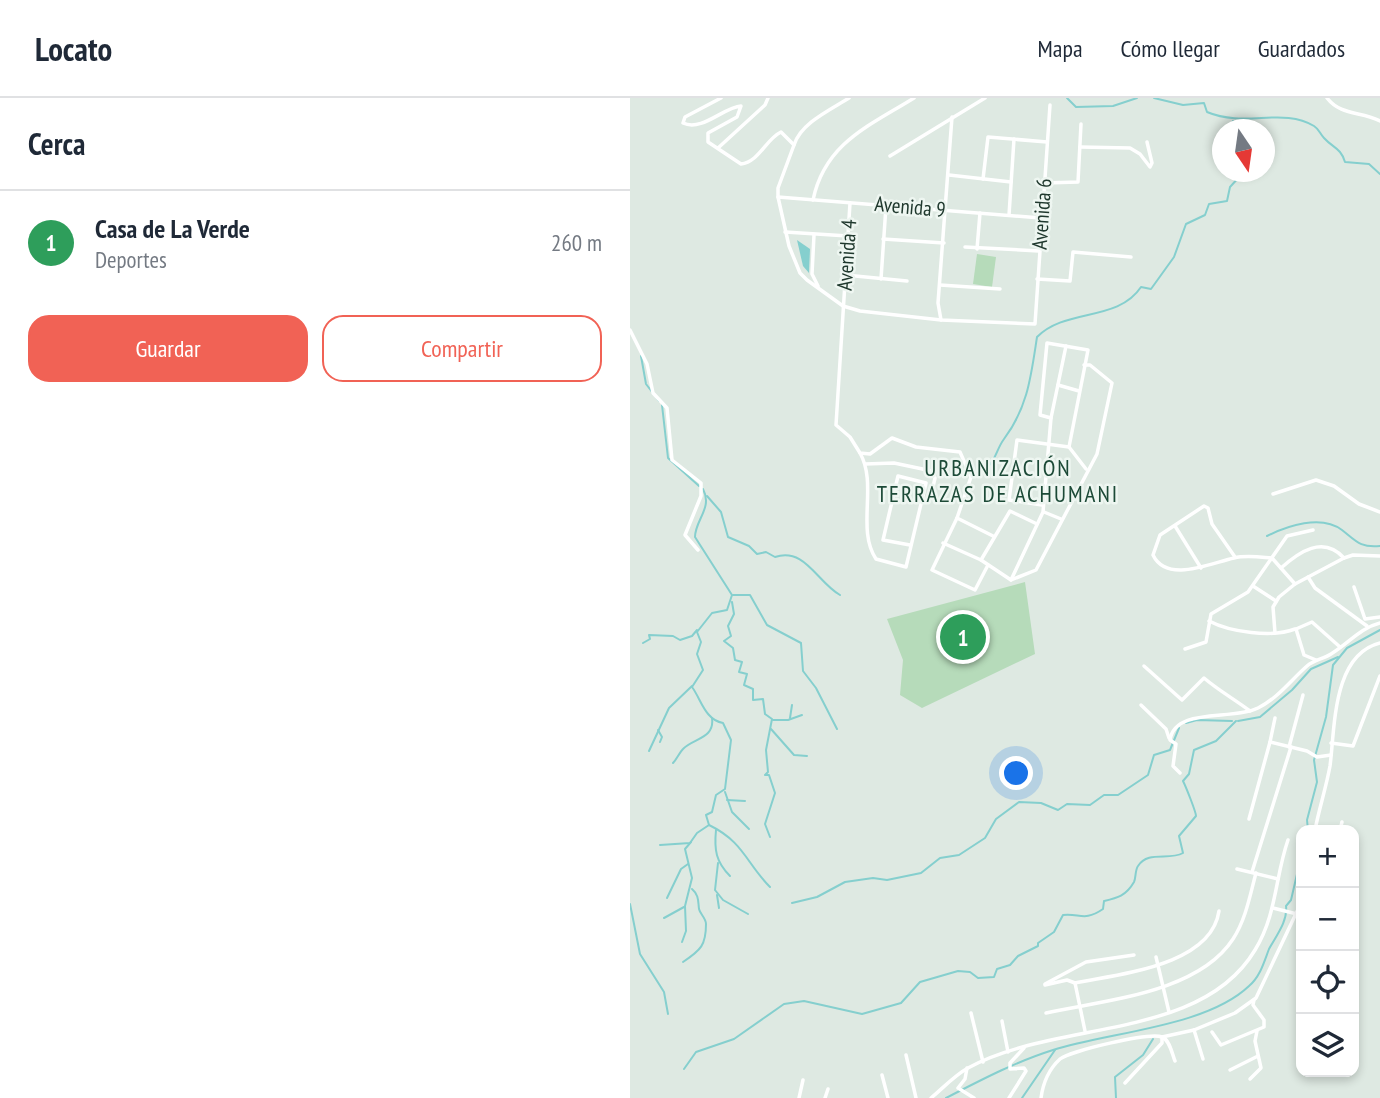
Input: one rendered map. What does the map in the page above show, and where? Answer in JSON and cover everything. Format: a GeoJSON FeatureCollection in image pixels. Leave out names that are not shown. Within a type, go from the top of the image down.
{"type":"FeatureCollection","features":[{"type":"Feature","properties":{"kind":"street"},"geometry":{"type":"LineString","coordinates":[[721,98],[682,120],[683,123],[690,125],[724,115],[741,106],[737,117],[708,133],[708,142],[745,164],[781,132],[794,145]]}},
{"type":"Feature","properties":{"kind":"street"},"geometry":{"type":"LineString","coordinates":[[717,149],[765,105],[768,98]]}},
{"type":"Feature","properties":{"kind":"street"},"geometry":{"type":"LineString","coordinates":[[849,98],[809,124],[797,136],[792,157],[778,188],[778,197],[785,232],[800,273],[843,306],[860,311],[941,320],[938,310],[952,117]]}},
{"type":"Feature","properties":{"kind":"street"},"geometry":{"type":"LineString","coordinates":[[813,200],[825,164],[846,141],[914,98]]}},
{"type":"Feature","properties":{"kind":"street"},"geometry":{"type":"LineString","coordinates":[[890,156],[985,98]]}},
{"type":"Feature","properties":{"kind":"street"},"geometry":{"type":"LineString","coordinates":[[1326,98],[1341,112],[1367,115],[1380,121]]}},
{"type":"Feature","properties":{"kind":"street","name":"Avenida 6"},"geometry":{"type":"LineString","coordinates":[[941,320],[1035,324],[1050,105]]}},
{"type":"Feature","properties":{"kind":"street"},"geometry":{"type":"LineString","coordinates":[[1045,183],[1078,182],[1081,124]]}},
{"type":"Feature","properties":{"kind":"street"},"geometry":{"type":"LineString","coordinates":[[983,179],[988,137],[1047,142]]}},
{"type":"Feature","properties":{"kind":"street"},"geometry":{"type":"LineString","coordinates":[[1009,215],[1014,139]]}},
{"type":"Feature","properties":{"kind":"street"},"geometry":{"type":"LineString","coordinates":[[1080,147],[1130,148],[1140,154],[1150,167],[1152,163],[1147,142]]}},
{"type":"Feature","properties":{"kind":"street"},"geometry":{"type":"LineString","coordinates":[[949,176],[1011,181]]}},
{"type":"Feature","properties":{"kind":"street","name":"Avenida 9"},"geometry":{"type":"LineString","coordinates":[[778,197],[1041,218]]}},
{"type":"Feature","properties":{"kind":"street","name":"Avenida 4"},"geometry":{"type":"LineString","coordinates":[[850,203],[835,423],[839,430],[850,437],[865,464]]}},
{"type":"Feature","properties":{"kind":"street"},"geometry":{"type":"LineString","coordinates":[[881,279],[886,205]]}},
{"type":"Feature","properties":{"kind":"street"},"geometry":{"type":"LineString","coordinates":[[976,249],[980,213]]}},
{"type":"Feature","properties":{"kind":"street"},"geometry":{"type":"LineString","coordinates":[[785,232],[848,236]]}},
{"type":"Feature","properties":{"kind":"street"},"geometry":{"type":"LineString","coordinates":[[814,235],[813,279],[824,292]]}},
{"type":"Feature","properties":{"kind":"street"},"geometry":{"type":"LineString","coordinates":[[883,239],[944,243]]}},
{"type":"Feature","properties":{"kind":"street"},"geometry":{"type":"LineString","coordinates":[[965,247],[1039,251]]}},
{"type":"Feature","properties":{"kind":"street"},"geometry":{"type":"LineString","coordinates":[[1037,279],[1070,281],[1073,252],[1131,257]]}},
{"type":"Feature","properties":{"kind":"street"},"geometry":{"type":"LineString","coordinates":[[845,275],[907,281]]}},
{"type":"Feature","properties":{"kind":"street"},"geometry":{"type":"LineString","coordinates":[[940,285],[1000,289]]}},
{"type":"Feature","properties":{"kind":"street"},"geometry":{"type":"LineString","coordinates":[[630,330],[648,364],[653,393],[667,408],[671,460],[701,483],[701,496],[685,535],[698,550]]}},
{"type":"Feature","properties":{"kind":"street"},"geometry":{"type":"LineString","coordinates":[[1051,418],[1040,415],[1047,343],[1088,350],[1069,447]]}},
{"type":"Feature","properties":{"kind":"street"},"geometry":{"type":"LineString","coordinates":[[1011,579],[1043,512],[1051,418],[1066,346]]}},
{"type":"Feature","properties":{"kind":"street"},"geometry":{"type":"LineString","coordinates":[[1011,579],[1036,570],[1097,454],[1112,383],[1090,365],[1084,365]]}},
{"type":"Feature","properties":{"kind":"street"},"geometry":{"type":"LineString","coordinates":[[1058,385],[1079,391]]}},
{"type":"Feature","properties":{"kind":"street"},"geometry":{"type":"LineString","coordinates":[[860,453],[870,454],[892,438],[916,447],[960,452],[971,477],[957,518],[932,570],[975,590],[988,565]]}},
{"type":"Feature","properties":{"kind":"street"},"geometry":{"type":"LineString","coordinates":[[1042,505],[1009,500],[1017,440],[1069,447],[1087,470]]}},
{"type":"Feature","properties":{"kind":"street"},"geometry":{"type":"LineString","coordinates":[[910,545],[883,540],[898,476],[926,483],[906,567],[876,559],[870,550],[865,464],[894,463],[932,471],[935,478],[933,487]]}},
{"type":"Feature","properties":{"kind":"street"},"geometry":{"type":"LineString","coordinates":[[1273,494],[1316,480],[1334,485],[1359,504],[1380,512]]}},
{"type":"Feature","properties":{"kind":"street"},"geometry":{"type":"LineString","coordinates":[[1235,557],[1212,524],[1208,508],[1197,508],[1160,535],[1153,555],[1156,561],[1170,569],[1201,568],[1235,557],[1272,558],[1295,584]]}},
{"type":"Feature","properties":{"kind":"street"},"geometry":{"type":"LineString","coordinates":[[981,560],[1010,510],[1038,525]]}},
{"type":"Feature","properties":{"kind":"street"},"geometry":{"type":"LineString","coordinates":[[1043,512],[1061,519]]}},
{"type":"Feature","properties":{"kind":"street"},"geometry":{"type":"LineString","coordinates":[[957,518],[993,536]]}},
{"type":"Feature","properties":{"kind":"street"},"geometry":{"type":"LineString","coordinates":[[1175,526],[1201,568]]}},
{"type":"Feature","properties":{"kind":"street"},"geometry":{"type":"LineString","coordinates":[[1185,649],[1206,642],[1211,614],[1242,597],[1253,586],[1292,533],[1313,530]]}},
{"type":"Feature","properties":{"kind":"street"},"geometry":{"type":"LineString","coordinates":[[943,543],[981,560],[1011,579]]}},
{"type":"Feature","properties":{"kind":"street"},"geometry":{"type":"LineString","coordinates":[[1281,568],[1313,547],[1334,550],[1343,558]]}},
{"type":"Feature","properties":{"kind":"street"},"geometry":{"type":"LineString","coordinates":[[1275,634],[1273,607],[1295,584],[1343,558],[1353,555],[1380,556]]}},
{"type":"Feature","properties":{"kind":"street"},"geometry":{"type":"LineString","coordinates":[[1307,577],[1315,588],[1367,626]]}},
{"type":"Feature","properties":{"kind":"street"},"geometry":{"type":"LineString","coordinates":[[1253,586],[1276,601]]}},
{"type":"Feature","properties":{"kind":"street"},"geometry":{"type":"LineString","coordinates":[[1354,587],[1365,619],[1380,617]]}},
{"type":"Feature","properties":{"kind":"street"},"geometry":{"type":"LineString","coordinates":[[1209,621],[1224,628],[1275,634],[1312,622],[1340,647]]}},
{"type":"Feature","properties":{"kind":"street"},"geometry":{"type":"LineString","coordinates":[[1170,740],[1175,726],[1186,719],[1228,716],[1250,711],[1273,698],[1316,660],[1340,647],[1367,626],[1380,623]]}},
{"type":"Feature","properties":{"kind":"street"},"geometry":{"type":"LineString","coordinates":[[1296,629],[1304,655],[1316,660]]}},
{"type":"Feature","properties":{"kind":"street"},"geometry":{"type":"LineString","coordinates":[[1316,825],[1343,682],[1367,647],[1380,643]]}},
{"type":"Feature","properties":{"kind":"street"},"geometry":{"type":"LineString","coordinates":[[1144,666],[1182,700],[1205,678],[1219,692],[1231,696],[1250,711]]}},
{"type":"Feature","properties":{"kind":"street"},"geometry":{"type":"LineString","coordinates":[[1331,743],[1353,746],[1380,676]]}},
{"type":"Feature","properties":{"kind":"street"},"geometry":{"type":"LineString","coordinates":[[1046,1013],[1163,986],[1192,976],[1225,951],[1242,921],[1303,695]]}},
{"type":"Feature","properties":{"kind":"street"},"geometry":{"type":"LineString","coordinates":[[1141,705],[1166,729],[1170,740],[1176,744],[1173,766],[1180,773]]}},
{"type":"Feature","properties":{"kind":"street"},"geometry":{"type":"LineString","coordinates":[[1249,819],[1275,718]]}},
{"type":"Feature","properties":{"kind":"street"},"geometry":{"type":"LineString","coordinates":[[1270,742],[1317,757],[1331,755]]}},
{"type":"Feature","properties":{"kind":"street"},"geometry":{"type":"LineString","coordinates":[[931,1098],[967,1068],[1008,1052],[1169,1012],[1210,996],[1234,978],[1261,940],[1273,908],[1288,840]]}},
{"type":"Feature","properties":{"kind":"street"},"geometry":{"type":"LineString","coordinates":[[1237,869],[1278,879]]}},
{"type":"Feature","properties":{"kind":"street"},"geometry":{"type":"LineString","coordinates":[[1273,908],[1296,914]]}},
{"type":"Feature","properties":{"kind":"street"},"geometry":{"type":"LineString","coordinates":[[1134,955],[1086,962],[1045,985],[1067,980],[1074,983],[1158,965],[1190,952],[1210,932],[1219,911]]}},
{"type":"Feature","properties":{"kind":"street"},"geometry":{"type":"LineString","coordinates":[[1212,1032],[1221,1045],[1258,1030],[1265,1024],[1253,1005],[1255,998],[1296,916]]}},
{"type":"Feature","properties":{"kind":"street"},"geometry":{"type":"LineString","coordinates":[[1156,957],[1169,1012]]}},
{"type":"Feature","properties":{"kind":"street"},"geometry":{"type":"LineString","coordinates":[[1074,983],[1085,1031]]}},
{"type":"Feature","properties":{"kind":"street"},"geometry":{"type":"LineString","coordinates":[[1041,1098],[1046,1077],[1062,1057],[1147,1036],[1162,1037],[1194,1030],[1235,1013],[1255,998]]}},
{"type":"Feature","properties":{"kind":"street"},"geometry":{"type":"LineString","coordinates":[[971,1013],[982,1062]]}},
{"type":"Feature","properties":{"kind":"street"},"geometry":{"type":"LineString","coordinates":[[1002,1021],[1008,1052]]}},
{"type":"Feature","properties":{"kind":"street"},"geometry":{"type":"LineString","coordinates":[[1194,1030],[1203,1059]]}},
{"type":"Feature","properties":{"kind":"street"},"geometry":{"type":"LineString","coordinates":[[1250,1079],[1261,1068],[1255,1034],[1258,1030]]}},
{"type":"Feature","properties":{"kind":"street"},"geometry":{"type":"LineString","coordinates":[[1162,1037],[1168,1041],[1175,1061]]}},
{"type":"Feature","properties":{"kind":"street"},"geometry":{"type":"LineString","coordinates":[[1125,1083],[1162,1043],[1162,1037]]}},
{"type":"Feature","properties":{"kind":"street"},"geometry":{"type":"LineString","coordinates":[[1009,1098],[1026,1071],[1024,1068],[1010,1069],[1010,1063],[1025,1046]]}},
{"type":"Feature","properties":{"kind":"street"},"geometry":{"type":"LineString","coordinates":[[906,1055],[916,1098]]}},
{"type":"Feature","properties":{"kind":"street"},"geometry":{"type":"LineString","coordinates":[[1230,1070],[1258,1056]]}},
{"type":"Feature","properties":{"kind":"street"},"geometry":{"type":"LineString","coordinates":[[967,1068],[965,1079],[958,1088],[974,1098]]}},
{"type":"Feature","properties":{"kind":"street"},"geometry":{"type":"LineString","coordinates":[[882,1075],[888,1098]]}},
{"type":"Feature","properties":{"kind":"street"},"geometry":{"type":"LineString","coordinates":[[799,1098],[803,1080]]}},
{"type":"Feature","properties":{"kind":"street"},"geometry":{"type":"LineString","coordinates":[[825,1098],[828,1089]]}},
{"type":"Feature","properties":{"kind":"green space"},"geometry":{"type":"Polygon","coordinates":[[[977,254],[996,257],[992,287],[973,284],[977,254]]]}},
{"type":"Feature","properties":{"kind":"green space"},"geometry":{"type":"Polygon","coordinates":[[[1025,582],[1035,654],[922,708],[900,695],[903,660],[887,619],[1025,582]]]}},
{"type":"Feature","properties":{"kind":"water"},"geometry":{"type":"Polygon","coordinates":[[[797,240],[810,249],[809,273],[803,266],[797,240]]]}},
{"type":"Feature","properties":{"kind":"waterway"},"geometry":{"type":"LineString","coordinates":[[1067,98],[1076,107],[1113,106],[1137,98]]}},
{"type":"Feature","properties":{"kind":"waterway"},"geometry":{"type":"LineString","coordinates":[[1154,98],[1183,105],[1204,103],[1207,112],[1221,116],[1277,117],[1302,121],[1316,127],[1339,151],[1345,162],[1369,164],[1380,174]]}},
{"type":"Feature","properties":{"kind":"waterway"},"geometry":{"type":"LineString","coordinates":[[979,472],[992,462],[1018,415],[1027,391],[1037,337],[1062,322],[1119,306],[1141,287],[1151,289],[1174,257],[1186,224],[1205,215],[1209,204],[1227,201],[1230,187],[1235,182]]}},
{"type":"Feature","properties":{"kind":"waterway"},"geometry":{"type":"LineString","coordinates":[[641,356],[646,384],[659,401]]}},
{"type":"Feature","properties":{"kind":"waterway"},"geometry":{"type":"LineString","coordinates":[[662,405],[668,458],[699,486]]}},
{"type":"Feature","properties":{"kind":"waterway"},"geometry":{"type":"LineString","coordinates":[[703,489],[706,502],[695,537],[732,595],[727,610],[712,613],[697,632],[701,642],[697,654],[703,670],[692,687],[712,718],[723,723],[731,740],[725,789],[716,795],[712,812],[706,815],[709,825],[730,838],[770,887]]}},
{"type":"Feature","properties":{"kind":"waterway"},"geometry":{"type":"LineString","coordinates":[[707,496],[721,512],[728,537],[749,546],[757,554],[766,552],[775,557],[785,555],[803,561],[840,595]]}},
{"type":"Feature","properties":{"kind":"waterway"},"geometry":{"type":"LineString","coordinates":[[1267,536],[1294,525],[1314,522],[1334,525],[1363,545],[1380,546]]}},
{"type":"Feature","properties":{"kind":"waterway"},"geometry":{"type":"LineString","coordinates":[[733,595],[750,595],[767,625],[801,643],[803,671],[816,688],[837,729]]}},
{"type":"Feature","properties":{"kind":"waterway"},"geometry":{"type":"LineString","coordinates":[[732,602],[734,614],[728,626],[731,636],[724,641],[733,648],[735,660],[742,662],[739,672],[747,674],[744,685],[753,689],[753,700],[763,699],[765,714],[772,719],[766,750],[768,772],[765,775],[769,775],[775,793],[765,824],[770,837]]}},
{"type":"Feature","properties":{"kind":"waterway"},"geometry":{"type":"LineString","coordinates":[[643,643],[650,639],[649,635],[673,636],[680,640],[692,636],[697,630]]}},
{"type":"Feature","properties":{"kind":"waterway"},"geometry":{"type":"LineString","coordinates":[[1308,825],[1317,782],[1314,760],[1326,717],[1333,665],[1347,648],[1380,630]]}},
{"type":"Feature","properties":{"kind":"waterway"},"geometry":{"type":"LineString","coordinates":[[1238,721],[1260,717],[1292,690],[1311,669],[1338,657]]}},
{"type":"Feature","properties":{"kind":"waterway"},"geometry":{"type":"LineString","coordinates":[[649,751],[669,708],[692,686]]}},
{"type":"Feature","properties":{"kind":"waterway"},"geometry":{"type":"LineString","coordinates":[[790,718],[792,705]]}},
{"type":"Feature","properties":{"kind":"waterway"},"geometry":{"type":"LineString","coordinates":[[773,720],[788,720],[802,715]]}},
{"type":"Feature","properties":{"kind":"waterway"},"geometry":{"type":"LineString","coordinates":[[673,763],[687,745],[707,734],[712,718]]}},
{"type":"Feature","properties":{"kind":"waterway"},"geometry":{"type":"LineString","coordinates":[[1186,723],[1197,720],[1232,721]]}},
{"type":"Feature","properties":{"kind":"waterway"},"geometry":{"type":"LineString","coordinates":[[684,1069],[696,1052],[734,1039],[784,1004],[804,1001],[862,1014],[901,1003],[920,982],[958,971],[970,972],[978,978],[994,977],[997,969],[1010,965],[1018,956],[1038,946],[1038,943],[1054,932],[1063,915],[1086,916],[1097,913],[1103,909],[1104,901],[1121,896],[1131,887],[1142,861],[1183,853],[1179,836],[1196,816],[1183,781],[1189,774],[1194,750],[1216,741],[1236,721]]}},
{"type":"Feature","properties":{"kind":"waterway"},"geometry":{"type":"LineString","coordinates":[[792,903],[817,897],[845,882],[873,878],[887,880],[921,873],[940,858],[959,855],[985,838],[996,819],[1019,802],[1041,803],[1058,810],[1067,804],[1090,805],[1104,795],[1118,795],[1148,775],[1154,755],[1170,750],[1179,728]]}},
{"type":"Feature","properties":{"kind":"waterway"},"geometry":{"type":"LineString","coordinates":[[771,729],[794,755],[807,756]]}},
{"type":"Feature","properties":{"kind":"waterway"},"geometry":{"type":"LineString","coordinates":[[658,730],[662,737],[660,742]]}},
{"type":"Feature","properties":{"kind":"waterway"},"geometry":{"type":"LineString","coordinates":[[725,792],[732,812],[749,829]]}},
{"type":"Feature","properties":{"kind":"waterway"},"geometry":{"type":"LineString","coordinates":[[727,800],[745,801]]}},
{"type":"Feature","properties":{"kind":"waterway"},"geometry":{"type":"LineString","coordinates":[[660,845],[690,843],[697,833],[709,825]]}},
{"type":"Feature","properties":{"kind":"waterway"},"geometry":{"type":"LineString","coordinates":[[716,830],[717,855],[730,876]]}},
{"type":"Feature","properties":{"kind":"waterway"},"geometry":{"type":"LineString","coordinates":[[682,942],[686,931],[685,906],[692,878],[685,849],[691,842]]}},
{"type":"Feature","properties":{"kind":"waterway"},"geometry":{"type":"LineString","coordinates":[[718,863],[715,890],[723,900],[748,914]]}},
{"type":"Feature","properties":{"kind":"waterway"},"geometry":{"type":"LineString","coordinates":[[667,898],[681,869],[688,864]]}},
{"type":"Feature","properties":{"kind":"waterway"},"geometry":{"type":"LineString","coordinates":[[946,1098],[998,1072],[1053,1050],[1183,1020],[1231,1000],[1253,982],[1261,969],[1283,923],[1296,878]]}},
{"type":"Feature","properties":{"kind":"waterway"},"geometry":{"type":"LineString","coordinates":[[683,962],[701,946],[706,931],[706,922],[692,889]]}},
{"type":"Feature","properties":{"kind":"waterway"},"geometry":{"type":"LineString","coordinates":[[717,895],[719,908]]}},
{"type":"Feature","properties":{"kind":"waterway"},"geometry":{"type":"LineString","coordinates":[[630,904],[640,954],[664,992],[668,1014]]}},
{"type":"Feature","properties":{"kind":"waterway"},"geometry":{"type":"LineString","coordinates":[[664,918],[684,907]]}},
{"type":"Feature","properties":{"kind":"waterway"},"geometry":{"type":"LineString","coordinates":[[1116,1098],[1115,1077],[1143,1055],[1153,1039]]}},
{"type":"Feature","properties":{"kind":"waterway"},"geometry":{"type":"LineString","coordinates":[[1022,1098],[1055,1050]]}},
{"type":"Feature","properties":{"kind":"place","name":"Casa de La Verde"},"geometry":{"type":"Point","coordinates":[963,637]}},
{"type":"Feature","properties":{"kind":"district","name":"URBANIZACIÓN TERRAZAS DE ACHUMANI"},"geometry":{"type":"Point","coordinates":[998,481]}}]}
